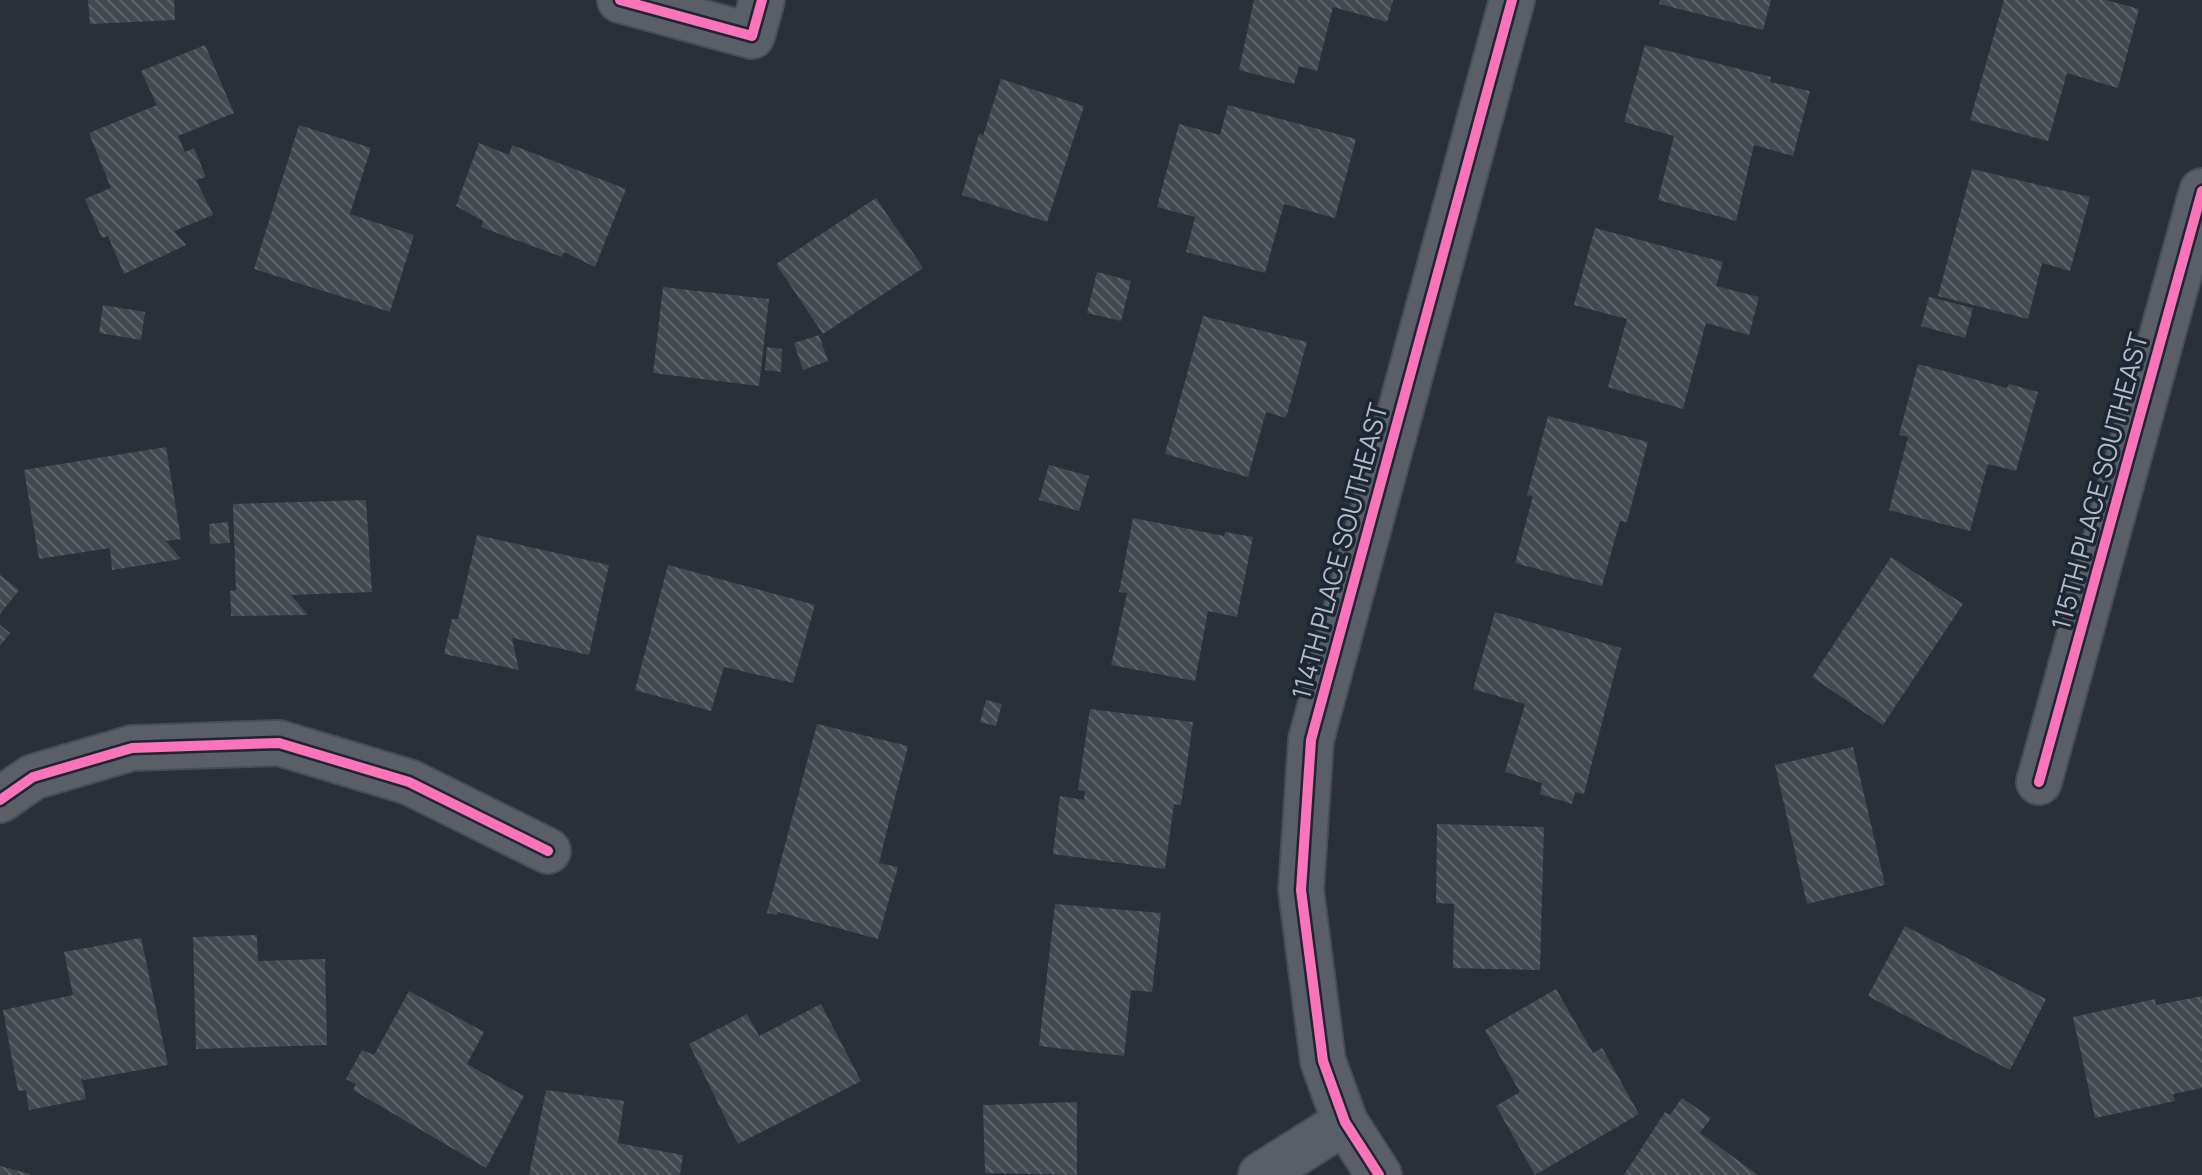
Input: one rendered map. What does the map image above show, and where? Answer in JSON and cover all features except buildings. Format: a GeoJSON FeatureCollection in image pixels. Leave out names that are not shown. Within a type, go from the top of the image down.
{"type":"FeatureCollection","features":[{"type":"Feature","properties":{"kind":"street"},"geometry":{"type":"LineString","coordinates":[[620,0],[757,18]]}},
{"type":"Feature","properties":{"kind":"street","name":"114TH PLACE SOUTHEAST"},"geometry":{"type":"LineString","coordinates":[[1379,1175],[1345,1122],[1323,1061],[1301,890],[1311,740],[1512,0]]}},
{"type":"Feature","properties":{"kind":"street","name":"115TH PLACE SOUTHEAST"},"geometry":{"type":"LineString","coordinates":[[2039,782],[2202,191]]}},
{"type":"Feature","properties":{"kind":"street"},"geometry":{"type":"LineString","coordinates":[[0,800],[33,777],[132,748],[279,743],[409,782],[548,851]]}},
{"type":"Feature","properties":{"kind":"street"},"geometry":{"type":"LineString","coordinates":[[1261,1175],[1345,1122]]}},
{"type":"Feature","properties":{"kind":"cycle path"},"geometry":{"type":"LineString","coordinates":[[620,0],[752,36],[762,0]]}},
{"type":"Feature","properties":{"kind":"cycle path"},"geometry":{"type":"LineString","coordinates":[[1379,1175],[1345,1122],[1323,1061],[1301,890],[1311,740],[1512,0]]}},
{"type":"Feature","properties":{"kind":"cycle path"},"geometry":{"type":"LineString","coordinates":[[2039,782],[2202,191]]}},
{"type":"Feature","properties":{"kind":"cycle path"},"geometry":{"type":"LineString","coordinates":[[0,800],[33,777],[132,748],[279,743],[409,782],[548,851]]}}]}
